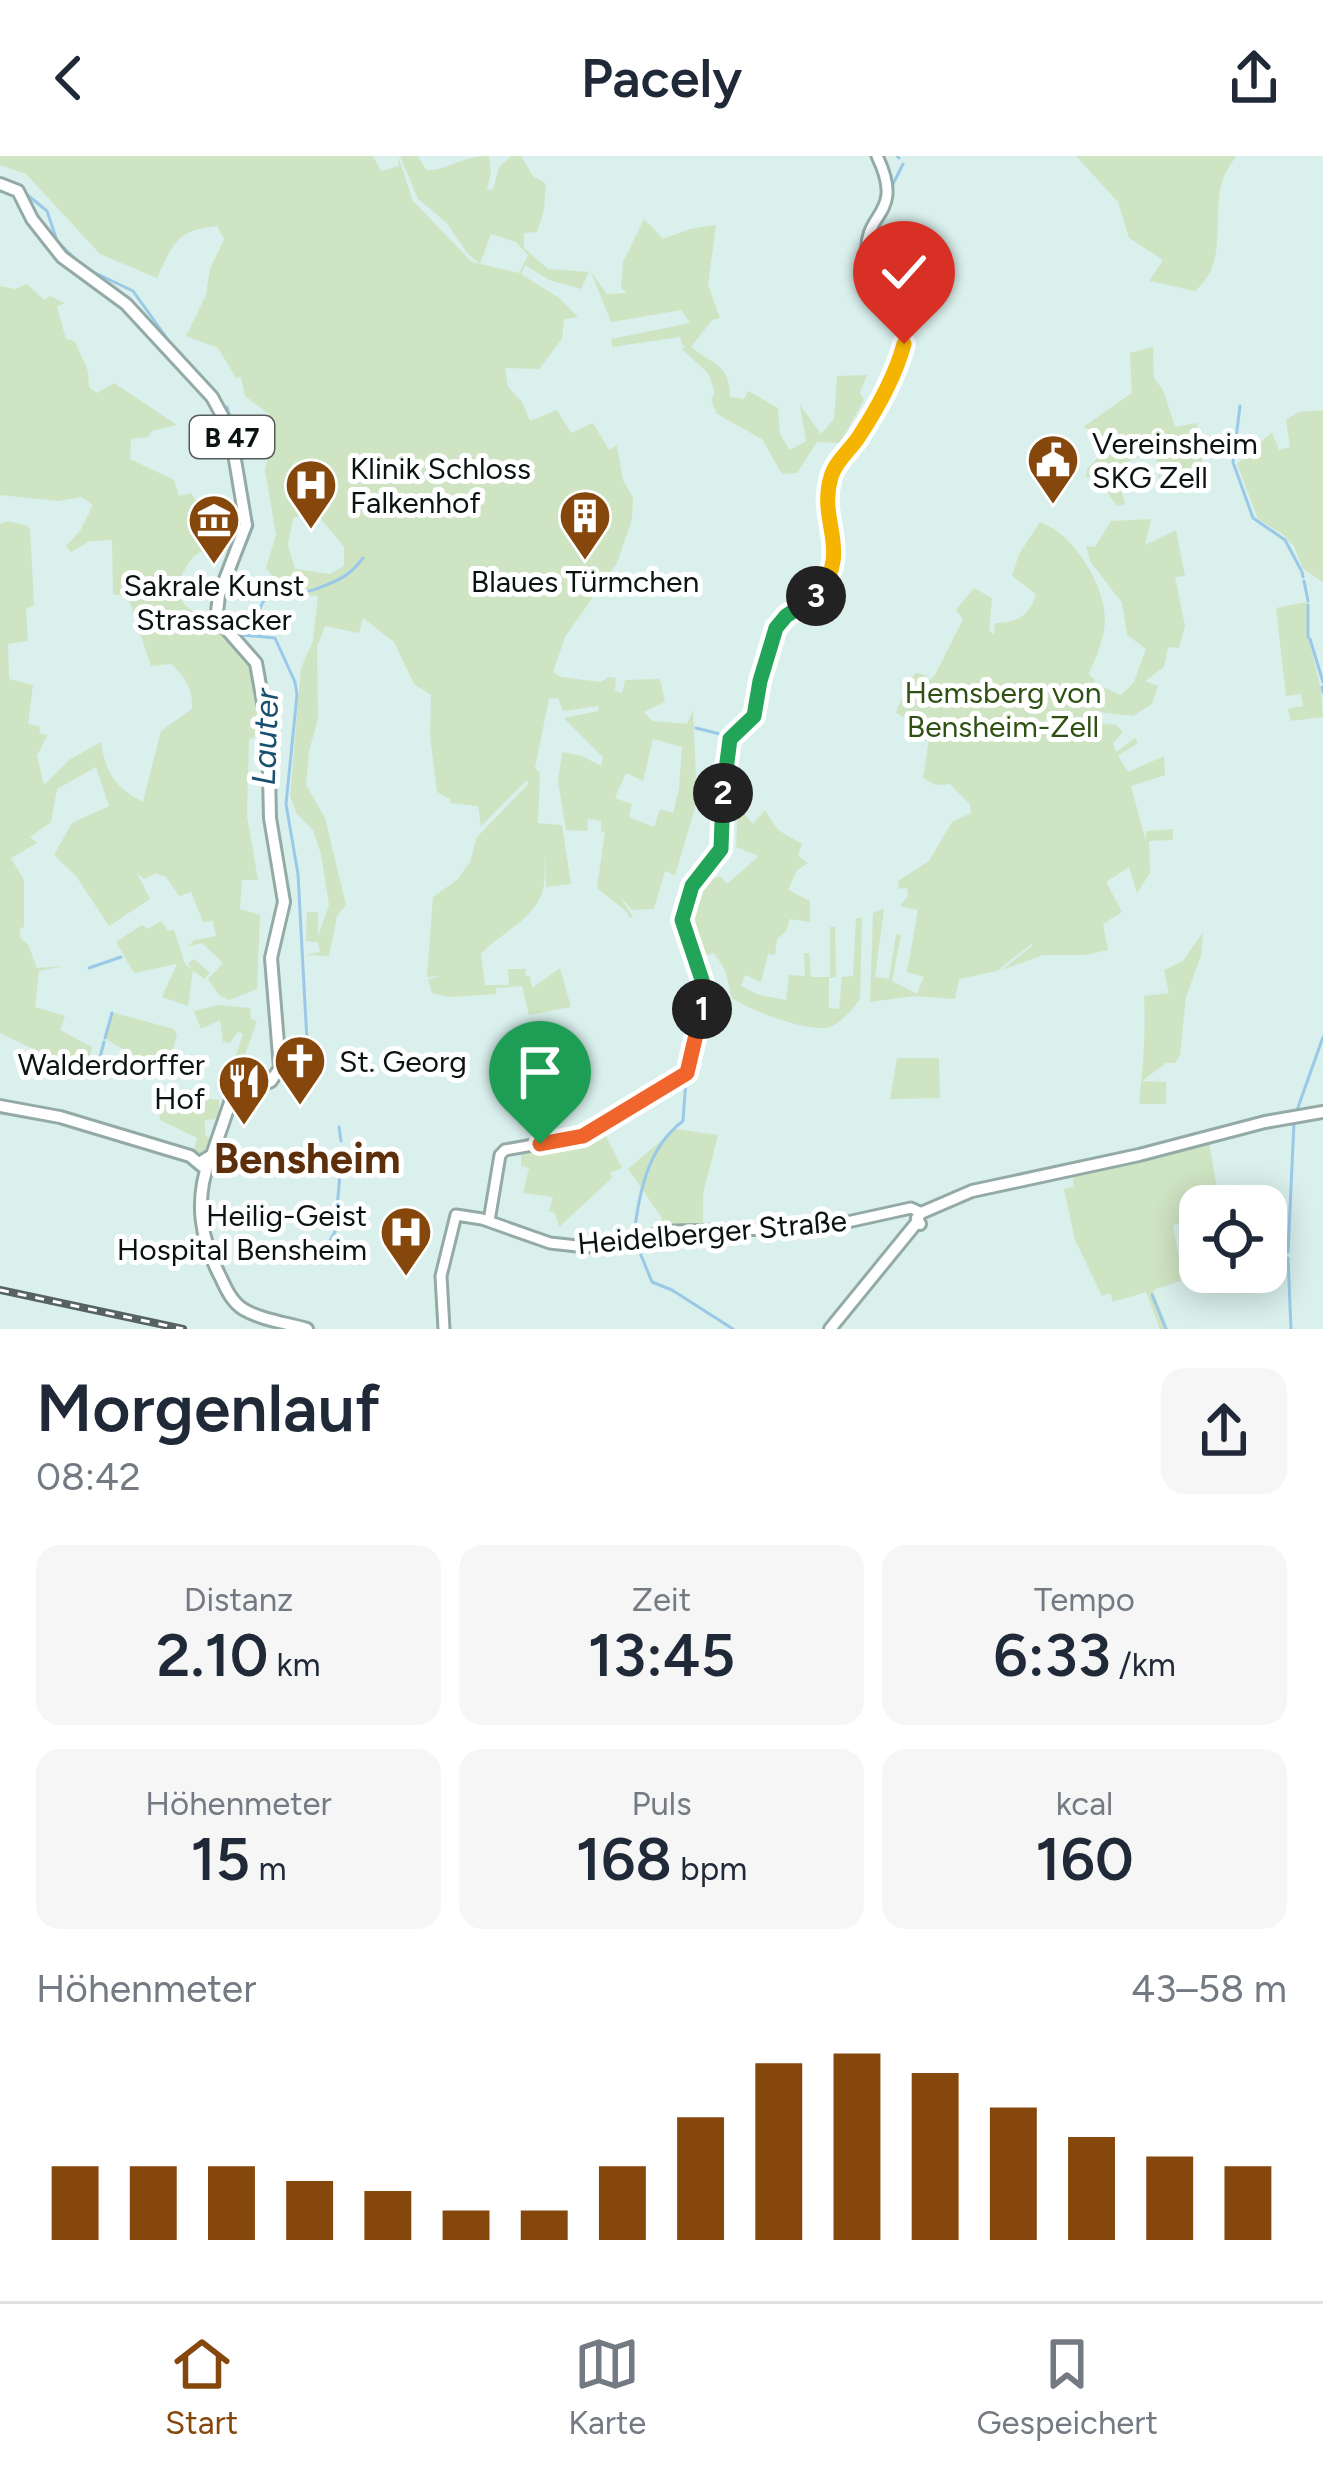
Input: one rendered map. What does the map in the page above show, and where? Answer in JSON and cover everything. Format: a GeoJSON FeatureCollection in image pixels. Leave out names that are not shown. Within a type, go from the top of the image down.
{"type":"FeatureCollection","features":[{"type":"Feature","properties":{"kind":"main road","name":"B 47"},"geometry":{"type":"LineString","coordinates":[[0,184],[18,191],[32,219],[62,257],[126,304],[212,397],[230,430],[247,524],[217,606],[221,623],[256,663],[268,730],[270,818],[284,902],[271,958],[280,1068],[271,1082],[232,1097],[204,1166]]}},
{"type":"Feature","properties":{"kind":"main road"},"geometry":{"type":"LineString","coordinates":[[0,1106],[60,1117],[190,1156],[204,1166],[199,1204],[206,1247],[230,1296],[244,1312],[307,1329]]}},
{"type":"Feature","properties":{"kind":"main road","name":"Heidelberger Straße"},"geometry":{"type":"LineString","coordinates":[[919,1217],[960,1194],[1323,1112]]}},
{"type":"Feature","properties":{"kind":"main road"},"geometry":{"type":"LineString","coordinates":[[830,1329],[919,1217]]}},
{"type":"Feature","properties":{"kind":"street"},"geometry":{"type":"LineString","coordinates":[[489,1221],[500,1155],[505,1150],[583,1136],[688,1072],[704,990],[683,930],[686,900],[721,849],[730,738],[754,716],[776,628],[786,616],[811,602],[830,578],[836,543],[829,508],[832,472],[879,404],[904,344],[902,327],[881,311],[867,256],[870,235],[888,202],[877,156]]}},
{"type":"Feature","properties":{"kind":"street","name":"Heidelberger Straße"},"geometry":{"type":"LineString","coordinates":[[444,1329],[441,1276],[454,1216],[489,1221],[550,1243],[586,1247],[675,1232],[820,1228],[919,1217]]}},
{"type":"Feature","properties":{"kind":"green space"},"geometry":{"type":"Polygon","coordinates":[[[0,156],[373,156],[381,171],[399,166],[398,156],[413,201],[472,262],[480,264],[446,222],[418,199],[400,156],[418,156],[426,170],[489,156],[487,189],[493,190],[499,167],[511,156],[521,156],[533,176],[546,184],[537,232],[524,233],[524,248],[548,269],[589,272],[581,289],[549,280],[525,265],[521,274],[559,298],[578,317],[564,319],[562,339],[539,369],[505,368],[508,387],[522,402],[530,421],[557,410],[571,433],[593,423],[609,450],[617,445],[623,480],[633,498],[632,519],[617,563],[565,637],[553,672],[601,682],[616,678],[615,691],[622,693],[625,680],[660,679],[665,702],[644,712],[652,721],[687,724],[693,710],[697,801],[675,875],[665,871],[654,909],[632,910],[619,895],[630,918],[597,888],[605,832],[601,821],[588,819],[587,831],[566,830],[558,782],[562,752],[601,766],[603,757],[564,718],[598,711],[599,706],[563,711],[558,698],[549,699],[535,768],[540,773],[538,823],[562,825],[571,884],[546,887],[545,854],[544,884],[537,903],[481,954],[485,985],[509,985],[508,969],[526,969],[532,988],[560,968],[571,1007],[529,1015],[522,986],[496,988],[496,994],[449,997],[432,993],[428,979],[443,976],[427,977],[433,897],[457,880],[470,862],[477,837],[529,783],[481,826],[478,806],[450,803],[437,792],[431,695],[414,684],[394,642],[363,618],[359,633],[325,626],[317,647],[318,719],[306,785],[325,818],[346,905],[337,916],[329,956],[305,955],[320,952],[318,942],[306,941],[307,912],[318,912],[318,936],[329,905],[313,830],[297,814],[290,796],[301,668],[313,641],[318,596],[286,593],[266,568],[276,535],[265,469],[274,441],[267,428],[269,414],[245,396],[241,377],[236,378],[218,348],[186,336],[206,295],[210,269],[224,239],[217,226],[184,235],[157,278],[100,254],[26,174],[0,165],[0,156]],[[491,234],[480,264],[519,273],[528,255],[516,242],[491,234]],[[316,513],[293,518],[288,545],[295,569],[330,574],[344,566],[344,547],[316,513]],[[653,739],[643,781],[626,773],[615,798],[632,804],[629,817],[654,827],[660,809],[673,813],[682,747],[653,739]]]}},
{"type":"Feature","properties":{"kind":"green space"},"geometry":{"type":"Polygon","coordinates":[[[1076,156],[1236,156],[1221,186],[1215,258],[1195,291],[1149,281],[1163,260],[1129,238],[1118,202],[1076,156]]]}},
{"type":"Feature","properties":{"kind":"green space"},"geometry":{"type":"Polygon","coordinates":[[[644,219],[663,239],[716,225],[708,285],[720,318],[712,320],[691,347],[724,372],[730,397],[744,399],[748,391],[778,408],[780,434],[790,450],[806,441],[800,405],[821,434],[834,419],[837,376],[867,375],[860,392],[864,400],[840,443],[817,442],[797,473],[782,474],[762,439],[717,414],[708,373],[682,349],[686,346],[680,337],[612,347],[611,339],[690,323],[681,310],[611,322],[591,272],[607,294],[627,293],[621,288],[623,262],[644,219]]]}},
{"type":"Feature","properties":{"kind":"green space"},"geometry":{"type":"Polygon","coordinates":[[[27,284],[44,300],[50,296],[65,303],[57,307],[66,339],[75,341],[88,371],[89,387],[97,393],[114,383],[177,425],[131,439],[130,459],[174,480],[179,496],[191,493],[199,506],[239,503],[243,526],[232,553],[204,551],[195,556],[185,569],[179,592],[188,607],[226,634],[247,660],[265,734],[249,739],[247,816],[258,880],[242,880],[240,909],[260,915],[257,989],[229,1000],[208,979],[223,963],[202,943],[187,947],[195,940],[216,936],[213,921],[203,922],[191,892],[179,896],[166,877],[156,873],[144,879],[137,873],[150,899],[109,926],[76,876],[54,855],[72,823],[109,806],[96,767],[57,789],[51,822],[30,837],[37,843],[11,858],[24,880],[20,938],[28,944],[37,968],[64,966],[39,971],[35,1007],[65,1016],[60,1030],[92,1047],[88,1064],[50,1057],[0,1033],[0,524],[8,521],[30,530],[34,605],[26,609],[28,641],[8,644],[9,679],[33,685],[28,724],[39,726],[40,733],[47,735],[37,756],[44,785],[69,760],[101,742],[113,778],[143,802],[161,731],[192,709],[192,702],[188,684],[171,664],[151,666],[128,597],[113,594],[112,540],[90,541],[71,552],[66,546],[93,505],[81,497],[58,501],[0,495],[0,286],[15,289],[27,284]]]}},
{"type":"Feature","properties":{"kind":"green space"},"geometry":{"type":"Polygon","coordinates":[[[1153,347],[1154,378],[1175,427],[1197,423],[1204,475],[1160,484],[1155,449],[1128,462],[1116,475],[1125,504],[1117,506],[1105,476],[1086,477],[1087,469],[1109,446],[1101,434],[1083,427],[1132,393],[1130,353],[1153,347]]]}},
{"type":"Feature","properties":{"kind":"green space"},"geometry":{"type":"Polygon","coordinates":[[[1323,410],[1323,582],[1303,569],[1294,546],[1282,534],[1258,519],[1237,464],[1272,432],[1279,450],[1290,447],[1286,420],[1298,412],[1323,410]]]}},
{"type":"Feature","properties":{"kind":"green space","name":"Hemsberg von Bensheim-Zell"},"geometry":{"type":"Polygon","coordinates":[[[1151,519],[1145,545],[1176,530],[1185,576],[1175,577],[1185,626],[1179,648],[1168,647],[1164,667],[1145,681],[1158,686],[1152,704],[1133,716],[1089,711],[1088,722],[1116,725],[1123,732],[1113,743],[1116,752],[1135,738],[1138,743],[1118,756],[1128,772],[1164,756],[1165,775],[1131,786],[1146,842],[1146,831],[1173,829],[1173,840],[1149,841],[1150,873],[1137,893],[1129,867],[1106,882],[1122,912],[1103,924],[1108,950],[1043,955],[1002,970],[1031,944],[997,971],[959,979],[955,999],[915,996],[870,1002],[873,913],[884,909],[875,977],[889,979],[896,934],[901,935],[892,981],[917,994],[924,977],[907,972],[918,910],[900,906],[908,896],[907,888],[899,889],[898,881],[929,861],[952,822],[971,813],[970,804],[950,784],[936,785],[923,778],[930,733],[896,713],[907,683],[916,673],[930,680],[935,675],[963,619],[956,610],[974,588],[992,598],[989,630],[994,635],[995,623],[1026,613],[1036,594],[1012,576],[1019,554],[1040,522],[1064,537],[1093,576],[1105,619],[1089,674],[1095,680],[1091,689],[1096,684],[1121,695],[1134,682],[1146,649],[1127,635],[1122,603],[1090,561],[1086,546],[1095,547],[1111,521],[1151,519]]]}},
{"type":"Feature","properties":{"kind":"green space"},"geometry":{"type":"Polygon","coordinates":[[[1307,602],[1307,630],[1323,717],[1291,721],[1288,709],[1303,706],[1301,694],[1286,696],[1276,608],[1307,602]]]}},
{"type":"Feature","properties":{"kind":"green space"},"geometry":{"type":"Polygon","coordinates":[[[738,806],[753,824],[765,810],[778,830],[802,844],[798,856],[808,863],[797,870],[788,890],[810,901],[810,922],[790,919],[777,939],[775,955],[768,954],[761,982],[745,975],[741,986],[786,1000],[789,975],[805,976],[804,953],[809,953],[811,977],[830,977],[830,927],[835,927],[836,977],[829,978],[829,1008],[839,1009],[842,977],[853,976],[856,919],[862,917],[860,999],[829,1027],[789,1022],[741,1003],[732,998],[725,970],[714,953],[698,958],[687,915],[698,884],[720,876],[727,884],[759,856],[736,847],[738,806]]]}},
{"type":"Feature","properties":{"kind":"green space"},"geometry":{"type":"Polygon","coordinates":[[[162,921],[168,931],[174,930],[185,964],[192,970],[188,963],[194,959],[210,973],[204,979],[193,970],[188,1006],[162,997],[177,964],[134,973],[116,942],[142,925],[148,929],[162,921]]]}},
{"type":"Feature","properties":{"kind":"green space"},"geometry":{"type":"Polygon","coordinates":[[[1203,932],[1201,956],[1186,997],[1180,1055],[1175,1063],[1166,1063],[1142,1081],[1166,1082],[1166,1104],[1139,1104],[1144,996],[1169,993],[1164,970],[1183,961],[1203,932]]]}},
{"type":"Feature","properties":{"kind":"green space"},"geometry":{"type":"Polygon","coordinates":[[[218,1005],[250,1008],[251,1019],[257,1021],[244,1057],[233,1064],[243,1034],[238,1032],[230,1043],[223,1042],[220,1020],[201,1029],[194,1011],[218,1005]]]}},
{"type":"Feature","properties":{"kind":"green space"},"geometry":{"type":"Polygon","coordinates":[[[111,1012],[174,1029],[177,1036],[170,1057],[135,1056],[104,1038],[111,1012]]]}},
{"type":"Feature","properties":{"kind":"green space"},"geometry":{"type":"Polygon","coordinates":[[[897,1058],[939,1058],[940,1098],[890,1099],[897,1058]]]}},
{"type":"Feature","properties":{"kind":"green space"},"geometry":{"type":"Polygon","coordinates":[[[156,1093],[219,1100],[219,1119],[205,1120],[205,1135],[213,1140],[209,1153],[193,1153],[197,1138],[160,1120],[156,1093]]]}},
{"type":"Feature","properties":{"kind":"green space"},"geometry":{"type":"Polygon","coordinates":[[[602,1128],[622,1168],[610,1173],[612,1178],[559,1227],[555,1213],[549,1211],[553,1197],[523,1193],[529,1168],[521,1166],[521,1148],[602,1128]]]}},
{"type":"Feature","properties":{"kind":"green space"},"geometry":{"type":"Polygon","coordinates":[[[675,1129],[718,1135],[703,1194],[703,1227],[662,1229],[662,1218],[628,1169],[675,1129]]]}},
{"type":"Feature","properties":{"kind":"green space"},"geometry":{"type":"Polygon","coordinates":[[[1209,1142],[1216,1185],[1179,1185],[1179,1224],[1173,1225],[1179,1281],[1153,1290],[1168,1329],[1160,1329],[1146,1292],[1113,1302],[1110,1293],[1102,1296],[1075,1240],[1064,1189],[1074,1187],[1072,1175],[1209,1142]]]}},
{"type":"Feature","properties":{"kind":"waterway"},"geometry":{"type":"LineString","coordinates":[[891,188],[903,164]]}},
{"type":"Feature","properties":{"kind":"waterway","name":"Lauter"},"geometry":{"type":"LineString","coordinates":[[25,193],[47,211],[57,241],[78,262]]}},
{"type":"Feature","properties":{"kind":"waterway","name":"Lauter"},"geometry":{"type":"LineString","coordinates":[[85,268],[133,291],[166,337]]}},
{"type":"Feature","properties":{"kind":"waterway"},"geometry":{"type":"LineString","coordinates":[[1233,463],[1240,406]]}},
{"type":"Feature","properties":{"kind":"waterway","name":"Lauter"},"geometry":{"type":"LineString","coordinates":[[227,407],[233,426]]}},
{"type":"Feature","properties":{"kind":"waterway"},"geometry":{"type":"LineString","coordinates":[[853,449],[877,411]]}},
{"type":"Feature","properties":{"kind":"waterway"},"geometry":{"type":"LineString","coordinates":[[1234,465],[1253,518],[1285,540],[1301,570]]}},
{"type":"Feature","properties":{"kind":"waterway","name":"Lauter"},"geometry":{"type":"LineString","coordinates":[[230,581],[253,526],[245,488]]}},
{"type":"Feature","properties":{"kind":"waterway"},"geometry":{"type":"LineString","coordinates":[[261,634],[259,616],[267,598],[330,583],[348,574],[363,558]]}},
{"type":"Feature","properties":{"kind":"waterway"},"geometry":{"type":"LineString","coordinates":[[1302,572],[1303,577]]}},
{"type":"Feature","properties":{"kind":"waterway"},"geometry":{"type":"LineString","coordinates":[[1304,581],[1308,601]]}},
{"type":"Feature","properties":{"kind":"waterway"},"geometry":{"type":"LineString","coordinates":[[1308,605],[1308,637]]}},
{"type":"Feature","properties":{"kind":"waterway","name":"Lauter"},"geometry":{"type":"LineString","coordinates":[[232,628],[242,635],[275,638],[295,682],[286,804],[298,874],[309,1079]]}},
{"type":"Feature","properties":{"kind":"waterway"},"geometry":{"type":"LineString","coordinates":[[1310,639],[1323,682]]}},
{"type":"Feature","properties":{"kind":"waterway"},"geometry":{"type":"LineString","coordinates":[[1322,687],[1323,692]]}},
{"type":"Feature","properties":{"kind":"waterway"},"geometry":{"type":"LineString","coordinates":[[696,728],[728,736]]}},
{"type":"Feature","properties":{"kind":"waterway"},"geometry":{"type":"LineString","coordinates":[[89,968],[121,957]]}},
{"type":"Feature","properties":{"kind":"waterway"},"geometry":{"type":"LineString","coordinates":[[105,1038],[112,1013]]}},
{"type":"Feature","properties":{"kind":"waterway"},"geometry":{"type":"LineString","coordinates":[[687,1053],[692,1028]]}},
{"type":"Feature","properties":{"kind":"waterway"},"geometry":{"type":"LineString","coordinates":[[1296,1113],[1323,1037]]}},
{"type":"Feature","properties":{"kind":"waterway"},"geometry":{"type":"LineString","coordinates":[[98,1065],[104,1042]]}},
{"type":"Feature","properties":{"kind":"waterway"},"geometry":{"type":"LineString","coordinates":[[634,1235],[653,1157],[683,1121],[686,1079]]}},
{"type":"Feature","properties":{"kind":"waterway"},"geometry":{"type":"LineString","coordinates":[[1288,1252],[1294,1123]]}},
{"type":"Feature","properties":{"kind":"waterway","name":"Lauter"},"geometry":{"type":"LineString","coordinates":[[339,1127],[341,1141]]}},
{"type":"Feature","properties":{"kind":"waterway","name":"Lauter"},"geometry":{"type":"LineString","coordinates":[[320,1249],[335,1232],[342,1150]]}},
{"type":"Feature","properties":{"kind":"waterway"},"geometry":{"type":"LineString","coordinates":[[636,1243],[652,1282],[733,1329]]}},
{"type":"Feature","properties":{"kind":"waterway"},"geometry":{"type":"LineString","coordinates":[[1288,1258],[1291,1329]]}},
{"type":"Feature","properties":{"kind":"waterway"},"geometry":{"type":"LineString","coordinates":[[1152,1295],[1166,1329]]}},
{"type":"Feature","properties":{"kind":"railway"},"geometry":{"type":"LineString","coordinates":[[0,1290],[183,1329]]}},
{"type":"Feature","properties":{"kind":"place","name":"Vereinsheim SKG Zell"},"geometry":{"type":"Point","coordinates":[1053,506]}},
{"type":"Feature","properties":{"kind":"place","name":"Klinik Schloss Falkenhof"},"geometry":{"type":"Point","coordinates":[311,531]}},
{"type":"Feature","properties":{"kind":"place","name":"Blaues Türmchen"},"geometry":{"type":"Point","coordinates":[585,562]}},
{"type":"Feature","properties":{"kind":"place","name":"Sakrale Kunst Strassacker"},"geometry":{"type":"Point","coordinates":[214,566]}},
{"type":"Feature","properties":{"kind":"place","name":"St. Georg"},"geometry":{"type":"Point","coordinates":[300,1107]}},
{"type":"Feature","properties":{"kind":"place","name":"Walderdorffer Hof"},"geometry":{"type":"Point","coordinates":[244,1127]}},
{"type":"Feature","properties":{"kind":"place","name":"Heilig-Geist Hospital Bensheim"},"geometry":{"type":"Point","coordinates":[406,1278]}},
{"type":"Feature","properties":{"kind":"district","name":"Bensheim"},"geometry":{"type":"Point","coordinates":[307,1158]}},
{"type":"Feature","properties":{"kind":"route"},"geometry":{"type":"LineString","coordinates":[[540,1144],[583,1136],[688,1072],[704,990],[682,920],[692,886],[721,849],[730,739],[754,716],[776,628],[786,616],[811,602],[833,572],[836,543],[828,490],[832,472],[879,404],[904,344]]}}]}
